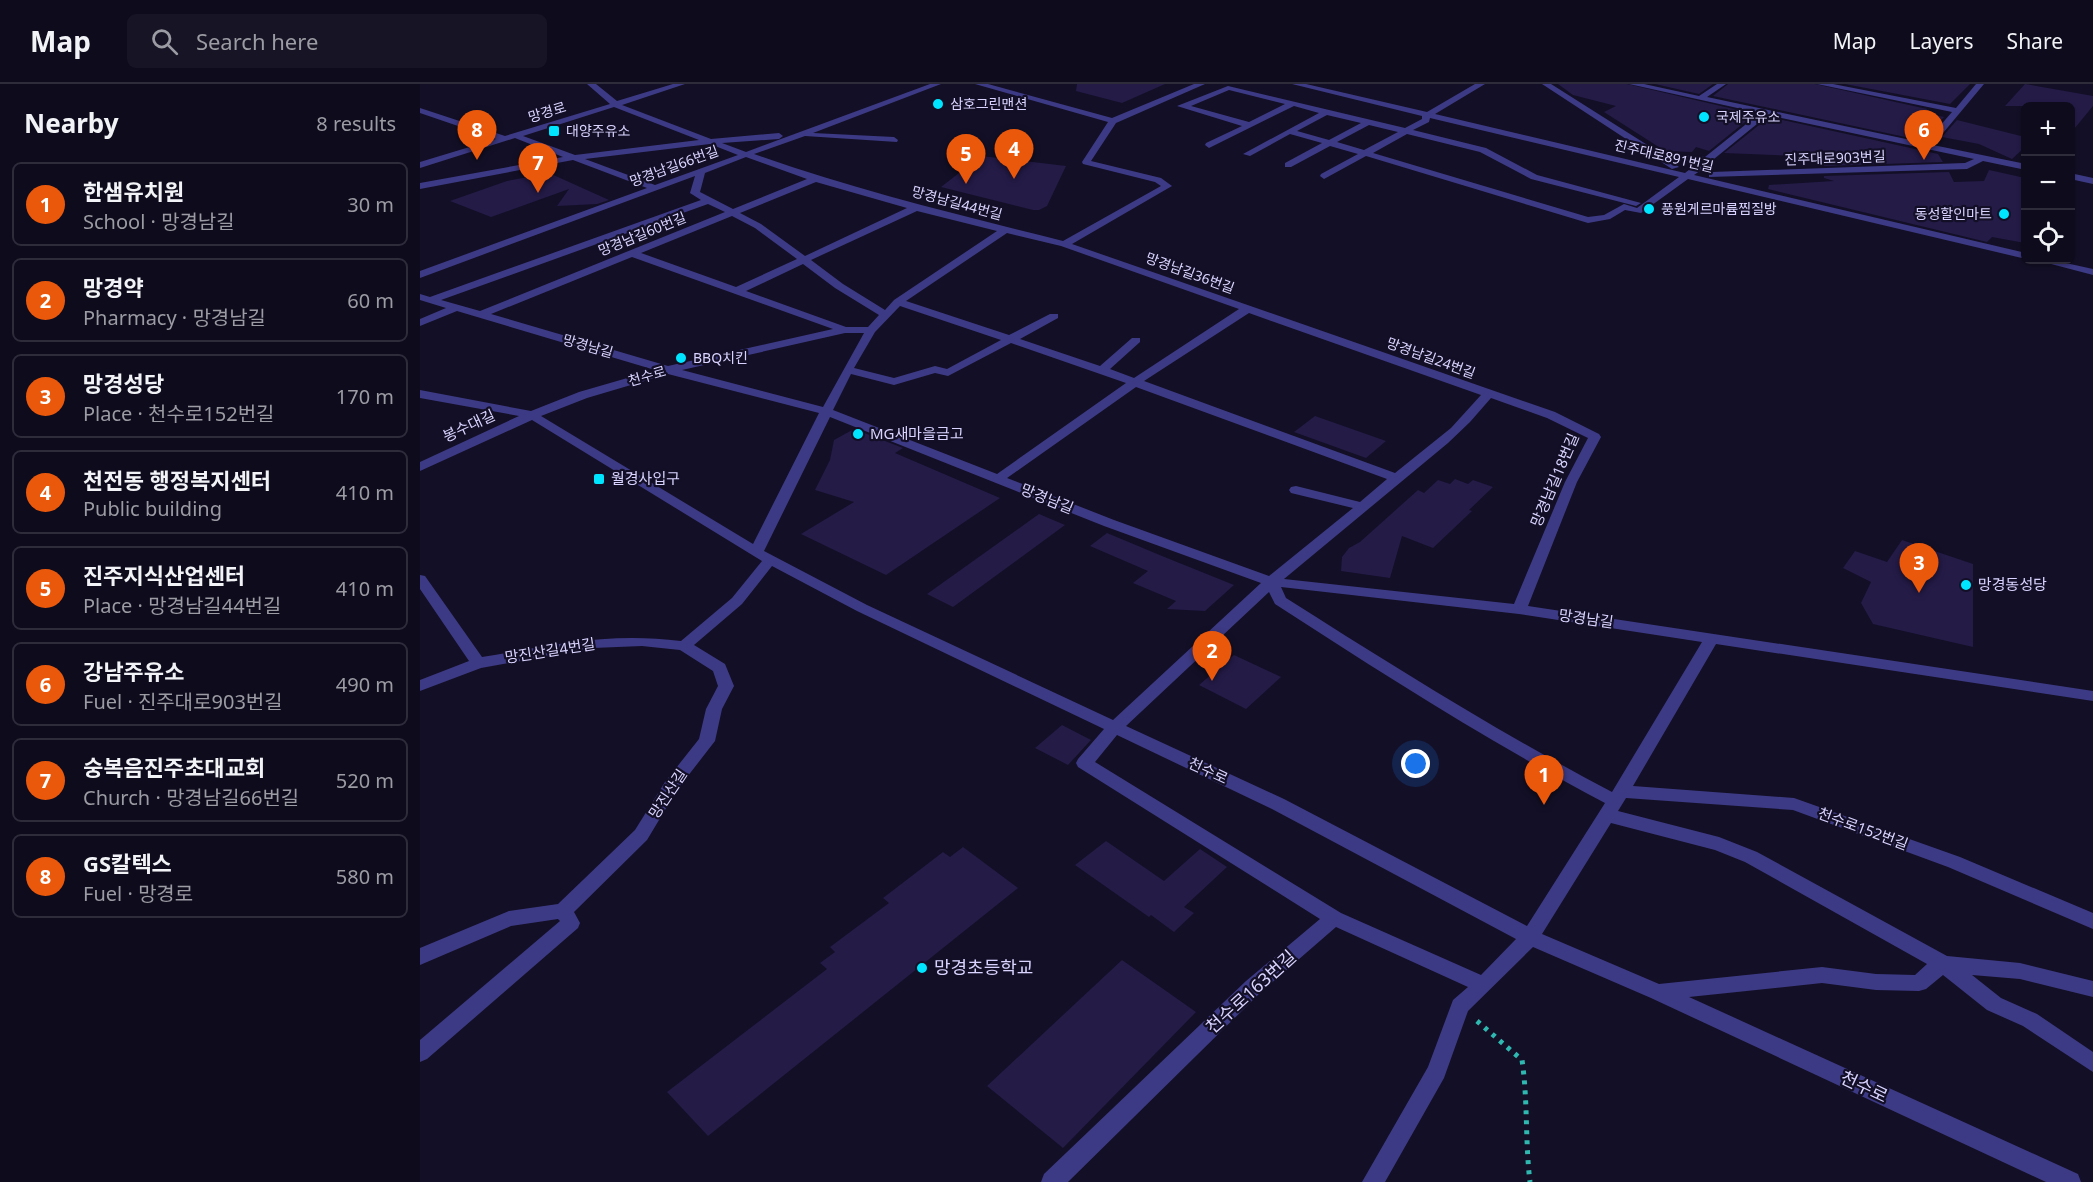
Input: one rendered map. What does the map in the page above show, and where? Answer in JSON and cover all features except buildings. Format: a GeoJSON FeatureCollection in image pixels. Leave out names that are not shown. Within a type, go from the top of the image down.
{"type":"FeatureCollection","features":[{"type":"Feature","properties":{"kind":"street","name":"망경남길44번길"},"geometry":{"type":"LineString","coordinates":[[591,84],[616,105],[744,154],[815,179],[916,208],[1005,230]]}},
{"type":"Feature","properties":{"kind":"street","name":"망경로"},"geometry":{"type":"LineString","coordinates":[[420,165],[681,84]]}},
{"type":"Feature","properties":{"kind":"street","name":"망경남길66번길"},"geometry":{"type":"LineString","coordinates":[[420,275],[937,84]]}},
{"type":"Feature","properties":{"kind":"street"},"geometry":{"type":"LineString","coordinates":[[979,84],[1113,121]]}},
{"type":"Feature","properties":{"kind":"street"},"geometry":{"type":"LineString","coordinates":[[1064,244],[1167,186],[1158,180],[1086,162],[1113,121],[1201,84]]}},
{"type":"Feature","properties":{"kind":"street","name":"진주대로891번길"},"geometry":{"type":"LineString","coordinates":[[1296,84],[2021,255]]}},
{"type":"Feature","properties":{"kind":"street"},"geometry":{"type":"LineString","coordinates":[[1324,176],[1426,120],[1426,116],[1481,84]]}},
{"type":"Feature","properties":{"kind":"street"},"geometry":{"type":"LineString","coordinates":[[1546,84],[1688,175]]}},
{"type":"Feature","properties":{"kind":"street"},"geometry":{"type":"LineString","coordinates":[[1633,84],[2021,166]]}},
{"type":"Feature","properties":{"kind":"street"},"geometry":{"type":"LineString","coordinates":[[1701,99],[1722,84]]}},
{"type":"Feature","properties":{"kind":"street"},"geometry":{"type":"LineString","coordinates":[[1821,84],[1956,110]]}},
{"type":"Feature","properties":{"kind":"street"},"geometry":{"type":"LineString","coordinates":[[1927,146],[1977,84]]}},
{"type":"Feature","properties":{"kind":"street"},"geometry":{"type":"LineString","coordinates":[[1183,107],[1228,88],[1483,150],[1534,177],[1645,206]]}},
{"type":"Feature","properties":{"kind":"street"},"geometry":{"type":"LineString","coordinates":[[1160,101],[1249,125]]}},
{"type":"Feature","properties":{"kind":"street"},"geometry":{"type":"LineString","coordinates":[[1209,145],[1292,104]]}},
{"type":"Feature","properties":{"kind":"street"},"geometry":{"type":"LineString","coordinates":[[420,110],[506,139]]}},
{"type":"Feature","properties":{"kind":"street"},"geometry":{"type":"LineString","coordinates":[[1247,154],[1326,112]]}},
{"type":"Feature","properties":{"kind":"street"},"geometry":{"type":"LineString","coordinates":[[1288,131],[1368,152],[1516,201],[1588,220],[1599,220],[1610,217],[1624,207],[1638,211],[1688,175],[1766,112]]}},
{"type":"Feature","properties":{"kind":"street"},"geometry":{"type":"LineString","coordinates":[[1288,165],[1368,122]]}},
{"type":"Feature","properties":{"kind":"street"},"geometry":{"type":"LineString","coordinates":[[420,186],[571,158],[708,141],[798,135],[894,140]]}},
{"type":"Feature","properties":{"kind":"street"},"geometry":{"type":"LineString","coordinates":[[516,136],[655,188]]}},
{"type":"Feature","properties":{"kind":"street"},"geometry":{"type":"LineString","coordinates":[[1634,163],[1655,155],[1707,158],[1721,168],[1741,174],[1738,181],[1743,189]]}},
{"type":"Feature","properties":{"kind":"street","name":"진주대로903번길"},"geometry":{"type":"LineString","coordinates":[[1688,175],[1967,166],[1981,158]]}},
{"type":"Feature","properties":{"kind":"street"},"geometry":{"type":"LineString","coordinates":[[701,171],[694,193],[758,226],[863,303],[886,315]]}},
{"type":"Feature","properties":{"kind":"street"},"geometry":{"type":"LineString","coordinates":[[2075,177],[2093,181]]}},
{"type":"Feature","properties":{"kind":"street","name":"망경남길60번길"},"geometry":{"type":"LineString","coordinates":[[480,315],[815,179]]}},
{"type":"Feature","properties":{"kind":"street"},"geometry":{"type":"LineString","coordinates":[[425,298],[710,200]]}},
{"type":"Feature","properties":{"kind":"street"},"geometry":{"type":"LineString","coordinates":[[737,291],[916,208]]}},
{"type":"Feature","properties":{"kind":"street","name":"망경남길44번길"},"geometry":{"type":"LineString","coordinates":[[826,411],[871,330],[898,302],[1005,230]]}},
{"type":"Feature","properties":{"kind":"street","name":"망경남길36번길"},"geometry":{"type":"LineString","coordinates":[[1005,230],[1064,244],[1246,309]]}},
{"type":"Feature","properties":{"kind":"street"},"geometry":{"type":"LineString","coordinates":[[631,253],[845,330]]}},
{"type":"Feature","properties":{"kind":"street"},"geometry":{"type":"LineString","coordinates":[[2058,264],[2093,272]]}},
{"type":"Feature","properties":{"kind":"street","name":"망경남길"},"geometry":{"type":"LineString","coordinates":[[425,298],[668,370],[826,411],[1271,582],[1519,609],[1712,638]]}},
{"type":"Feature","properties":{"kind":"street"},"geometry":{"type":"LineString","coordinates":[[898,302],[1102,370],[1396,478]]}},
{"type":"Feature","properties":{"kind":"street"},"geometry":{"type":"LineString","coordinates":[[420,323],[455,308]]}},
{"type":"Feature","properties":{"kind":"street","name":"망경남길36번길"},"geometry":{"type":"LineString","coordinates":[[998,479],[1134,383],[1246,309]]}},
{"type":"Feature","properties":{"kind":"street","name":"망경남길24번길"},"geometry":{"type":"LineString","coordinates":[[1246,309],[1488,394],[1470,418],[1429,454],[1396,478],[1271,582]]}},
{"type":"Feature","properties":{"kind":"street"},"geometry":{"type":"LineString","coordinates":[[847,370],[894,382],[935,369],[948,373],[1054,316]]}},
{"type":"Feature","properties":{"kind":"street","name":"천수로"},"geometry":{"type":"LineString","coordinates":[[532,415],[583,395],[668,370],[845,330],[871,330]]}},
{"type":"Feature","properties":{"kind":"street"},"geometry":{"type":"LineString","coordinates":[[1102,370],[1136,340]]}},
{"type":"Feature","properties":{"kind":"street","name":"천수로"},"geometry":{"type":"LineString","coordinates":[[420,394],[478,403],[532,415],[763,556],[872,613],[1278,804],[1530,937],[1658,993],[2070,1182]]}},
{"type":"Feature","properties":{"kind":"street","name":"망경남길18번길"},"geometry":{"type":"LineString","coordinates":[[1488,394],[1551,415],[1595,437],[1571,482],[1519,609]]}},
{"type":"Feature","properties":{"kind":"street"},"geometry":{"type":"LineString","coordinates":[[684,646],[737,601],[763,556],[801,461],[826,411]]}},
{"type":"Feature","properties":{"kind":"street","name":"봉수대길"},"geometry":{"type":"LineString","coordinates":[[420,467],[532,415]]}},
{"type":"Feature","properties":{"kind":"street"},"geometry":{"type":"LineString","coordinates":[[1296,490],[1363,507]]}},
{"type":"Feature","properties":{"kind":"street"},"geometry":{"type":"LineString","coordinates":[[420,582],[478,663]]}},
{"type":"Feature","properties":{"kind":"street"},"geometry":{"type":"LineString","coordinates":[[1484,985],[1334,918],[1084,763],[1115,727],[1271,582],[1280,601],[1538,762],[1614,803],[1751,857],[1944,964],[1994,1004],[2030,1020],[2093,1063]]}},
{"type":"Feature","properties":{"kind":"street"},"geometry":{"type":"LineString","coordinates":[[1373,1182],[1437,1071],[1460,1006],[1484,985],[1530,937],[1614,803],[1712,638],[2093,696]]}},
{"type":"Feature","properties":{"kind":"street","name":"망진산길4번길"},"geometry":{"type":"LineString","coordinates":[[420,686],[478,663],[593,643],[642,641],[684,646]]}},
{"type":"Feature","properties":{"kind":"street","name":"망진산길"},"geometry":{"type":"LineString","coordinates":[[563,911],[641,835],[671,786],[707,741],[714,709],[726,686],[720,668],[684,646]]}},
{"type":"Feature","properties":{"kind":"street","name":"천수로152번길"},"geometry":{"type":"LineString","coordinates":[[1614,803],[1794,804],[1954,862],[2093,921]]}},
{"type":"Feature","properties":{"kind":"street"},"geometry":{"type":"LineString","coordinates":[[420,957],[509,919],[563,911],[571,923],[420,1053]]}},
{"type":"Feature","properties":{"kind":"street","name":"천수로163번길"},"geometry":{"type":"LineString","coordinates":[[1052,1182],[1252,987],[1334,918]]}},
{"type":"Feature","properties":{"kind":"street"},"geometry":{"type":"LineString","coordinates":[[1944,964],[2020,971],[2093,989]]}},
{"type":"Feature","properties":{"kind":"street","name":"천수로"},"geometry":{"type":"LineString","coordinates":[[1658,993],[1822,975],[1876,982],[1919,983],[1944,964]]}},
{"type":"Feature","properties":{"kind":"path"},"geometry":{"type":"LineString","coordinates":[[1460,1006],[1522,1060],[1527,1097],[1526,1150],[1530,1182]]}},
{"type":"Feature","properties":{"kind":"place","name":"삼호그린맨션"},"geometry":{"type":"Point","coordinates":[938,104]}},
{"type":"Feature","properties":{"kind":"place","name":"국제주유소"},"geometry":{"type":"Point","coordinates":[1704,117]}},
{"type":"Feature","properties":{"kind":"place","name":"대양주유소"},"geometry":{"type":"Point","coordinates":[554,131]}},
{"type":"Feature","properties":{"kind":"place","name":"GS칼텍스"},"geometry":{"type":"Point","coordinates":[477,160]}},
{"type":"Feature","properties":{"kind":"place","name":"강남주유소"},"geometry":{"type":"Point","coordinates":[1924,160]}},
{"type":"Feature","properties":{"kind":"place","name":"천전동 행정복지센터"},"geometry":{"type":"Point","coordinates":[1014,179]}},
{"type":"Feature","properties":{"kind":"place","name":"진주지식산업센터"},"geometry":{"type":"Point","coordinates":[966,184]}},
{"type":"Feature","properties":{"kind":"place","name":"숭복음진주초대교회"},"geometry":{"type":"Point","coordinates":[538,193]}},
{"type":"Feature","properties":{"kind":"place","name":"풍원게르마륨찜질방"},"geometry":{"type":"Point","coordinates":[1649,209]}},
{"type":"Feature","properties":{"kind":"place","name":"동성할인마트"},"geometry":{"type":"Point","coordinates":[2004,214]}},
{"type":"Feature","properties":{"kind":"place","name":"BBQ치킨"},"geometry":{"type":"Point","coordinates":[681,358]}},
{"type":"Feature","properties":{"kind":"place","name":"MG새마을금고"},"geometry":{"type":"Point","coordinates":[858,434]}},
{"type":"Feature","properties":{"kind":"place","name":"월경사입구"},"geometry":{"type":"Point","coordinates":[599,479]}},
{"type":"Feature","properties":{"kind":"place","name":"망경동성당"},"geometry":{"type":"Point","coordinates":[1966,585]}},
{"type":"Feature","properties":{"kind":"place","name":"망경성당"},"geometry":{"type":"Point","coordinates":[1919,593]}},
{"type":"Feature","properties":{"kind":"place","name":"망경약"},"geometry":{"type":"Point","coordinates":[1212,681]}},
{"type":"Feature","properties":{"kind":"place","name":"한샘유치원"},"geometry":{"type":"Point","coordinates":[1544,805]}},
{"type":"Feature","properties":{"kind":"place","name":"망경초등학교"},"geometry":{"type":"Point","coordinates":[922,968]}}]}
